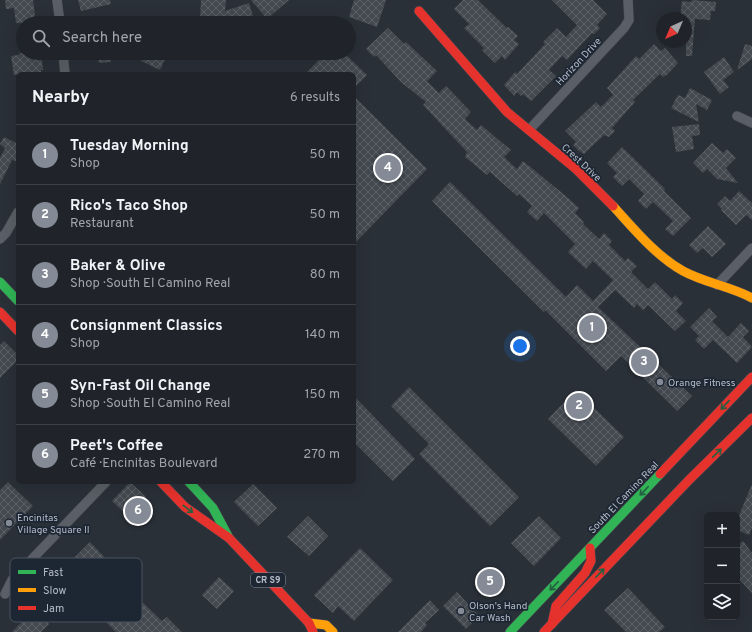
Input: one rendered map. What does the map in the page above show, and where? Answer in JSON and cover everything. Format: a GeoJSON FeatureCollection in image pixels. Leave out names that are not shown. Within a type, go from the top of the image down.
{"type":"FeatureCollection","features":[{"type":"Feature","properties":{"kind":"main road","name":"Crest Drive"},"geometry":{"type":"LineString","coordinates":[[419,11],[507,112],[576,169],[655,250],[683,271],[717,285],[738,290],[752,298]]}},
{"type":"Feature","properties":{"kind":"main road"},"geometry":{"type":"LineString","coordinates":[[0,282],[16,299]]}},
{"type":"Feature","properties":{"kind":"main road"},"geometry":{"type":"LineString","coordinates":[[0,312],[16,329]]}},
{"type":"Feature","properties":{"kind":"main road","name":"South El Camino Real"},"geometry":{"type":"LineString","coordinates":[[510,632],[752,377]]}},
{"type":"Feature","properties":{"kind":"main road"},"geometry":{"type":"LineString","coordinates":[[544,632],[689,480],[752,418]]}},
{"type":"Feature","properties":{"kind":"main road","name":"CR S9"},"geometry":{"type":"LineString","coordinates":[[163,484],[185,508],[229,538],[308,623],[313,632]]}},
{"type":"Feature","properties":{"kind":"main road"},"geometry":{"type":"LineString","coordinates":[[191,484],[214,508],[229,538]]}},
{"type":"Feature","properties":{"kind":"main road"},"geometry":{"type":"LineString","coordinates":[[552,624],[556,606],[585,573],[591,561],[590,548]]}},
{"type":"Feature","properties":{"kind":"main road"},"geometry":{"type":"LineString","coordinates":[[308,623],[326,625],[333,632]]}},
{"type":"Feature","properties":{"kind":"street"},"geometry":{"type":"LineString","coordinates":[[57,0],[59,16]]}},
{"type":"Feature","properties":{"kind":"street","name":"Horizon Drive"},"geometry":{"type":"LineString","coordinates":[[529,130],[624,28],[629,20],[628,0]]}},
{"type":"Feature","properties":{"kind":"street"},"geometry":{"type":"LineString","coordinates":[[64,60],[65,72]]}},
{"type":"Feature","properties":{"kind":"street"},"geometry":{"type":"LineString","coordinates":[[737,116],[752,122]]}},
{"type":"Feature","properties":{"kind":"street"},"geometry":{"type":"LineString","coordinates":[[0,239],[6,233],[16,216]]}},
{"type":"Feature","properties":{"kind":"street"},"geometry":{"type":"LineString","coordinates":[[717,285],[752,248]]}},
{"type":"Feature","properties":{"kind":"street"},"geometry":{"type":"LineString","coordinates":[[33,558],[104,484]]}},
{"type":"Feature","properties":{"kind":"street"},"geometry":{"type":"LineString","coordinates":[[5,594],[10,584]]}},
{"type":"Feature","properties":{"kind":"building"},"geometry":{"type":"Polygon","coordinates":[[[5,0],[33,0],[35,16],[16,16],[16,23],[14,8],[6,9],[5,0]]]}},
{"type":"Feature","properties":{"kind":"building"},"geometry":{"type":"Polygon","coordinates":[[[78,0],[110,0],[111,4],[81,11],[78,0]]]}},
{"type":"Feature","properties":{"kind":"building"},"geometry":{"type":"Polygon","coordinates":[[[201,0],[226,0],[225,11],[249,3],[253,16],[200,16],[201,0]]]}},
{"type":"Feature","properties":{"kind":"building"},"geometry":{"type":"Polygon","coordinates":[[[251,0],[289,0],[270,16],[264,16],[251,0]]]}},
{"type":"Feature","properties":{"kind":"building"},"geometry":{"type":"Polygon","coordinates":[[[354,0],[386,0],[377,27],[356,20],[356,16],[349,16],[354,0]]]}},
{"type":"Feature","properties":{"kind":"building"},"geometry":{"type":"Polygon","coordinates":[[[463,0],[478,0],[507,28],[508,27],[518,36],[514,40],[519,44],[505,60],[502,56],[495,63],[482,50],[484,48],[464,28],[469,24],[454,9],[463,0]]]}},
{"type":"Feature","properties":{"kind":"building"},"geometry":{"type":"Polygon","coordinates":[[[552,0],[593,0],[607,14],[597,25],[600,28],[594,34],[592,33],[567,60],[562,56],[549,70],[556,76],[531,101],[523,94],[521,96],[517,92],[514,96],[504,85],[515,72],[517,74],[545,44],[543,42],[557,28],[566,37],[577,25],[552,0]]]}},
{"type":"Feature","properties":{"kind":"building"},"geometry":{"type":"Polygon","coordinates":[[[692,0],[716,2],[715,11],[711,11],[710,20],[695,19],[692,56],[686,56],[686,48],[692,48],[692,12],[681,12],[682,1],[691,2],[692,0]]]}},
{"type":"Feature","properties":{"kind":"building"},"geometry":{"type":"Polygon","coordinates":[[[388,28],[404,44],[406,42],[437,71],[427,81],[439,93],[446,86],[471,112],[465,119],[477,130],[481,125],[511,150],[504,157],[517,169],[523,161],[579,208],[575,213],[584,222],[583,224],[599,239],[604,233],[612,241],[609,245],[625,261],[628,258],[637,266],[631,272],[648,289],[655,282],[672,299],[675,295],[683,303],[676,311],[686,321],[675,331],[648,305],[643,310],[637,304],[634,308],[615,290],[598,307],[692,396],[677,411],[621,356],[606,371],[432,201],[450,182],[566,297],[577,285],[593,301],[613,280],[593,261],[586,269],[568,252],[575,244],[544,213],[537,221],[527,212],[532,206],[519,194],[517,196],[490,172],[487,175],[465,157],[467,152],[423,105],[426,102],[402,83],[376,55],[374,57],[366,49],[388,28]]]}},
{"type":"Feature","properties":{"kind":"building"},"geometry":{"type":"Polygon","coordinates":[[[654,44],[656,48],[661,51],[665,48],[678,63],[667,75],[663,77],[660,74],[633,100],[635,102],[612,128],[615,131],[609,137],[604,135],[584,154],[579,151],[573,145],[576,142],[565,131],[596,102],[601,107],[613,95],[607,88],[636,56],[639,59],[654,44]]]}},
{"type":"Feature","properties":{"kind":"building"},"geometry":{"type":"Polygon","coordinates":[[[745,44],[752,46],[752,59],[737,70],[745,44]]]}},
{"type":"Feature","properties":{"kind":"building"},"geometry":{"type":"Polygon","coordinates":[[[16,55],[16,60],[42,60],[43,70],[41,70],[41,72],[16,72],[16,75],[14,75],[11,56],[16,55]]]}},
{"type":"Feature","properties":{"kind":"building"},"geometry":{"type":"Polygon","coordinates":[[[724,57],[734,72],[723,80],[729,87],[720,94],[704,72],[724,57]]]}},
{"type":"Feature","properties":{"kind":"building"},"geometry":{"type":"Polygon","coordinates":[[[98,60],[111,60],[111,62],[99,63],[98,60]]]}},
{"type":"Feature","properties":{"kind":"building"},"geometry":{"type":"Polygon","coordinates":[[[141,60],[165,60],[160,70],[141,60]]]}},
{"type":"Feature","properties":{"kind":"building"},"geometry":{"type":"Polygon","coordinates":[[[319,60],[351,60],[367,75],[356,86],[356,72],[307,72],[319,60]]]}},
{"type":"Feature","properties":{"kind":"building"},"geometry":{"type":"Polygon","coordinates":[[[690,88],[712,100],[707,110],[696,104],[699,122],[671,108],[678,95],[685,98],[690,88]]]}},
{"type":"Feature","properties":{"kind":"building"},"geometry":{"type":"Polygon","coordinates":[[[356,98],[427,169],[356,242],[356,98]]]}},
{"type":"Feature","properties":{"kind":"building"},"geometry":{"type":"Polygon","coordinates":[[[699,124],[700,135],[692,136],[694,149],[676,152],[672,127],[699,124]]]}},
{"type":"Feature","properties":{"kind":"building"},"geometry":{"type":"Polygon","coordinates":[[[4,137],[16,143],[16,161],[12,160],[0,184],[0,158],[5,148],[0,144],[4,137]]]}},
{"type":"Feature","properties":{"kind":"building"},"geometry":{"type":"Polygon","coordinates":[[[712,143],[723,153],[727,149],[736,158],[726,168],[738,183],[717,179],[707,169],[703,173],[693,163],[712,143]]]}},
{"type":"Feature","properties":{"kind":"building"},"geometry":{"type":"Polygon","coordinates":[[[622,147],[665,189],[664,191],[691,218],[673,236],[665,229],[673,221],[653,202],[646,209],[638,201],[644,194],[629,179],[622,186],[613,177],[617,173],[607,163],[622,147]]]}},
{"type":"Feature","properties":{"kind":"building"},"geometry":{"type":"Polygon","coordinates":[[[739,191],[752,203],[752,220],[746,215],[736,225],[717,204],[725,196],[730,201],[739,191]]]}},
{"type":"Feature","properties":{"kind":"building"},"geometry":{"type":"Polygon","coordinates":[[[708,226],[726,244],[712,257],[703,248],[697,253],[689,245],[708,226]]]}},
{"type":"Feature","properties":{"kind":"building"},"geometry":{"type":"Polygon","coordinates":[[[709,308],[717,317],[712,321],[728,337],[741,323],[749,331],[743,337],[752,347],[737,363],[713,340],[704,349],[695,340],[699,336],[690,327],[709,308]]]}},
{"type":"Feature","properties":{"kind":"building"},"geometry":{"type":"Polygon","coordinates":[[[4,341],[16,353],[16,362],[0,378],[0,345],[4,341]]]}},
{"type":"Feature","properties":{"kind":"building"},"geometry":{"type":"Polygon","coordinates":[[[409,387],[519,497],[490,526],[419,454],[429,444],[391,406],[409,387]]]}},
{"type":"Feature","properties":{"kind":"building"},"geometry":{"type":"Polygon","coordinates":[[[576,390],[624,437],[596,466],[548,419],[576,390]]]}},
{"type":"Feature","properties":{"kind":"building"},"geometry":{"type":"Polygon","coordinates":[[[356,398],[415,459],[393,481],[356,444],[356,398]]]}},
{"type":"Feature","properties":{"kind":"building","name":"Encinitas Village Square II"},"geometry":{"type":"Polygon","coordinates":[[[8,482],[33,506],[0,540],[0,490],[8,482]]]}},
{"type":"Feature","properties":{"kind":"building"},"geometry":{"type":"Polygon","coordinates":[[[128,484],[132,484],[146,497],[128,516],[112,501],[128,484]]]}},
{"type":"Feature","properties":{"kind":"building"},"geometry":{"type":"Polygon","coordinates":[[[253,484],[277,508],[258,526],[234,502],[253,484]]]}},
{"type":"Feature","properties":{"kind":"building"},"geometry":{"type":"Polygon","coordinates":[[[752,484],[752,527],[749,535],[740,531],[740,513],[752,484]]]}},
{"type":"Feature","properties":{"kind":"building"},"geometry":{"type":"Polygon","coordinates":[[[308,516],[328,536],[309,556],[287,537],[308,516]]]}},
{"type":"Feature","properties":{"kind":"building"},"geometry":{"type":"Polygon","coordinates":[[[539,516],[561,538],[534,566],[511,543],[539,516]]]}},
{"type":"Feature","properties":{"kind":"building"},"geometry":{"type":"Polygon","coordinates":[[[743,541],[752,553],[752,593],[740,580],[740,544],[743,541]]]}},
{"type":"Feature","properties":{"kind":"building"},"geometry":{"type":"Polygon","coordinates":[[[90,542],[105,558],[74,558],[90,542]]]}},
{"type":"Feature","properties":{"kind":"building"},"geometry":{"type":"Polygon","coordinates":[[[360,548],[393,580],[354,621],[338,606],[333,613],[314,595],[360,548]]]}},
{"type":"Feature","properties":{"kind":"building"},"geometry":{"type":"Polygon","coordinates":[[[492,569],[502,581],[488,594],[477,582],[492,569]]]}},
{"type":"Feature","properties":{"kind":"building"},"geometry":{"type":"Polygon","coordinates":[[[219,577],[234,591],[217,609],[202,595],[219,577]]]}},
{"type":"Feature","properties":{"kind":"building"},"geometry":{"type":"Polygon","coordinates":[[[628,588],[665,627],[659,632],[626,632],[604,610],[628,588]]]}},
{"type":"Feature","properties":{"kind":"building","name":"Olson's Hand Car Wash"},"geometry":{"type":"Polygon","coordinates":[[[457,592],[479,616],[466,629],[443,606],[457,592]]]}},
{"type":"Feature","properties":{"kind":"building"},"geometry":{"type":"Polygon","coordinates":[[[430,600],[439,610],[425,623],[427,625],[421,632],[398,632],[430,600]]]}},
{"type":"Feature","properties":{"kind":"building"},"geometry":{"type":"Polygon","coordinates":[[[142,602],[162,621],[167,617],[182,632],[116,632],[106,622],[142,622],[142,602]]]}},
{"type":"Feature","properties":{"kind":"building"},"geometry":{"type":"Polygon","coordinates":[[[22,622],[47,622],[49,624],[41,632],[12,632],[22,622]]]}},
{"type":"Feature","properties":{"kind":"traffic: fast"},"geometry":{"type":"LineString","coordinates":[[0,282],[16,299]]}},
{"type":"Feature","properties":{"kind":"traffic: fast"},"geometry":{"type":"LineString","coordinates":[[510,632],[660,474]]}},
{"type":"Feature","properties":{"kind":"traffic: fast"},"geometry":{"type":"LineString","coordinates":[[191,484],[213,508],[228,536]]}},
{"type":"Feature","properties":{"kind":"traffic: slow"},"geometry":{"type":"LineString","coordinates":[[613,206],[646,242],[673,265],[700,279],[735,290],[752,298]]}},
{"type":"Feature","properties":{"kind":"traffic: slow"},"geometry":{"type":"LineString","coordinates":[[309,623],[326,625],[333,632]]}},
{"type":"Feature","properties":{"kind":"traffic: jam"},"geometry":{"type":"LineString","coordinates":[[419,11],[507,112],[576,169],[613,206]]}},
{"type":"Feature","properties":{"kind":"traffic: jam"},"geometry":{"type":"LineString","coordinates":[[0,312],[16,329]]}},
{"type":"Feature","properties":{"kind":"traffic: jam"},"geometry":{"type":"LineString","coordinates":[[660,474],[752,377]]}},
{"type":"Feature","properties":{"kind":"traffic: jam"},"geometry":{"type":"LineString","coordinates":[[544,632],[689,480],[752,418]]}},
{"type":"Feature","properties":{"kind":"traffic: jam"},"geometry":{"type":"LineString","coordinates":[[163,484],[185,507],[229,538],[309,623],[313,632]]}},
{"type":"Feature","properties":{"kind":"traffic: jam"},"geometry":{"type":"LineString","coordinates":[[552,624],[556,606],[585,573],[591,561],[590,548]]}},
{"type":"Feature","properties":{"kind":"place","name":"Consignment Classics"},"geometry":{"type":"Point","coordinates":[388,168]}},
{"type":"Feature","properties":{"kind":"place","name":"Tuesday Morning"},"geometry":{"type":"Point","coordinates":[592,328]}},
{"type":"Feature","properties":{"kind":"place","name":"Baker & Olive"},"geometry":{"type":"Point","coordinates":[644,362]}},
{"type":"Feature","properties":{"kind":"place","name":"Orange Fitness"},"geometry":{"type":"Point","coordinates":[660,382]}},
{"type":"Feature","properties":{"kind":"place","name":"Rico's Taco Shop"},"geometry":{"type":"Point","coordinates":[579,406]}},
{"type":"Feature","properties":{"kind":"place","name":"Peet's Coffee"},"geometry":{"type":"Point","coordinates":[138,511]}},
{"type":"Feature","properties":{"kind":"place","name":"Encinitas Village Square II"},"geometry":{"type":"Point","coordinates":[9,523]}},
{"type":"Feature","properties":{"kind":"place","name":"Syn-Fast Oil Change"},"geometry":{"type":"Point","coordinates":[490,582]}},
{"type":"Feature","properties":{"kind":"place","name":"Olson's Hand Car Wash"},"geometry":{"type":"Point","coordinates":[461,611]}}]}
